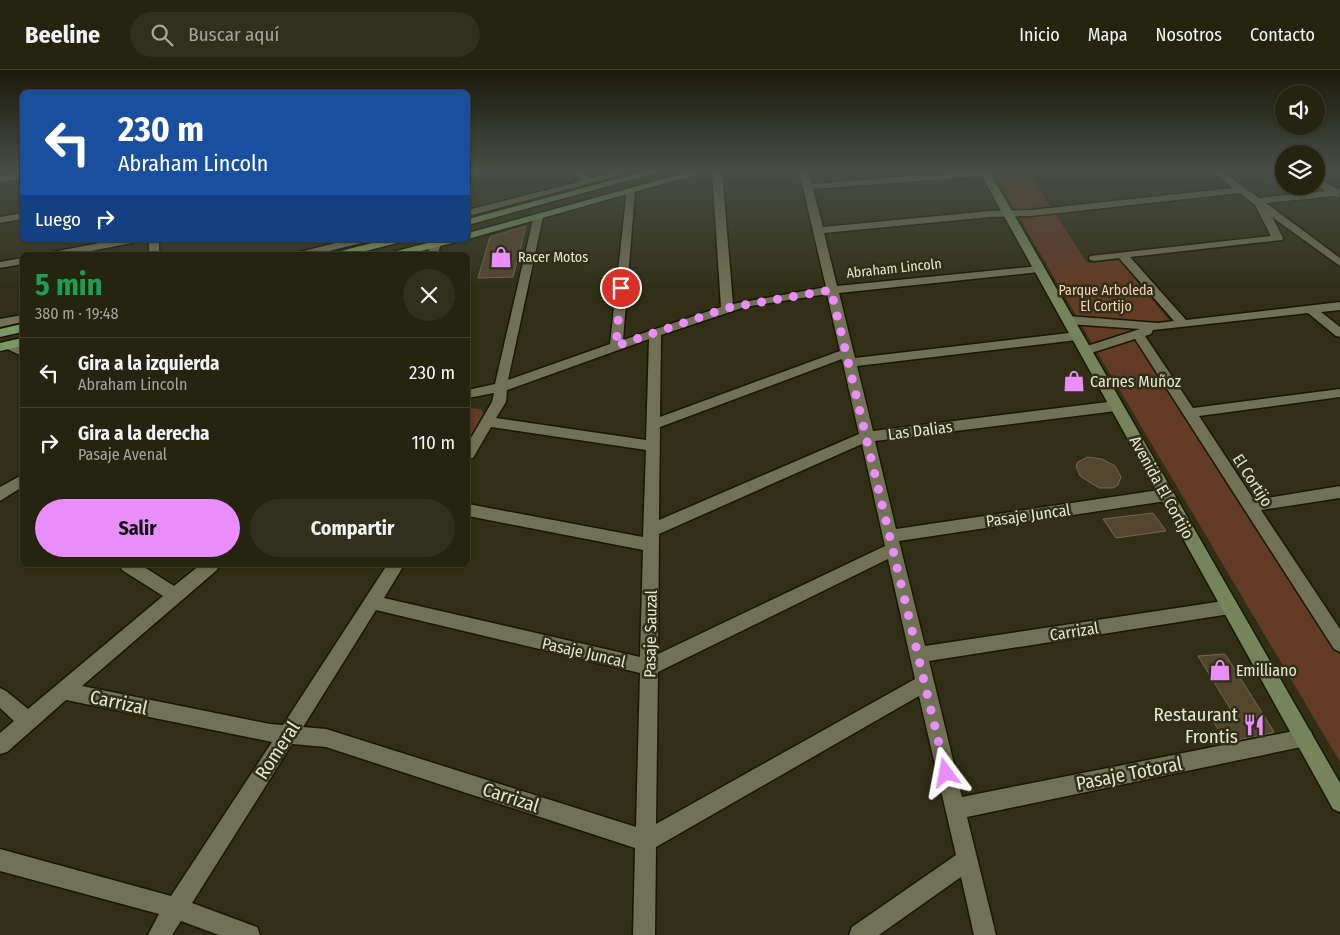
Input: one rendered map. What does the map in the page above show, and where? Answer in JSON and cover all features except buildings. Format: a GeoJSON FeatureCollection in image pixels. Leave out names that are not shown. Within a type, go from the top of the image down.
{"type":"FeatureCollection","features":[{"type":"Feature","properties":{"kind":"main road"},"geometry":{"type":"LineString","coordinates":[[470,221],[507,211]]}},
{"type":"Feature","properties":{"kind":"main road"},"geometry":{"type":"LineString","coordinates":[[470,235],[558,211]]}},
{"type":"Feature","properties":{"kind":"main road"},"geometry":{"type":"LineString","coordinates":[[350,252],[389,242]]}},
{"type":"Feature","properties":{"kind":"main road"},"geometry":{"type":"LineString","coordinates":[[405,252],[444,242]]}},
{"type":"Feature","properties":{"kind":"main road"},"geometry":{"type":"LineString","coordinates":[[0,333],[20,328]]}},
{"type":"Feature","properties":{"kind":"main road"},"geometry":{"type":"LineString","coordinates":[[5,346],[20,342]]}},
{"type":"Feature","properties":{"kind":"street"},"geometry":{"type":"LineString","coordinates":[[616,346],[628,211]]}},
{"type":"Feature","properties":{"kind":"street"},"geometry":{"type":"LineString","coordinates":[[720,211],[727,308]]}},
{"type":"Feature","properties":{"kind":"street"},"geometry":{"type":"LineString","coordinates":[[813,211],[985,935]]}},
{"type":"Feature","properties":{"kind":"street","name":"Avenida El Cortijo"},"geometry":{"type":"LineString","coordinates":[[1006,211],[1340,802]]}},
{"type":"Feature","properties":{"kind":"street"},"geometry":{"type":"LineString","coordinates":[[817,231],[1046,211]]}},
{"type":"Feature","properties":{"kind":"street"},"geometry":{"type":"LineString","coordinates":[[1094,258],[1278,238],[1264,211]]}},
{"type":"Feature","properties":{"kind":"street"},"geometry":{"type":"LineString","coordinates":[[1272,211],[1340,263]]}},
{"type":"Feature","properties":{"kind":"street"},"geometry":{"type":"LineString","coordinates":[[0,220],[20,216]]}},
{"type":"Feature","properties":{"kind":"street"},"geometry":{"type":"LineString","coordinates":[[470,451],[499,402],[502,378],[538,217]]}},
{"type":"Feature","properties":{"kind":"street"},"geometry":{"type":"LineString","coordinates":[[69,252],[121,242]]}},
{"type":"Feature","properties":{"kind":"street"},"geometry":{"type":"LineString","coordinates":[[312,252],[353,242]]}},
{"type":"Feature","properties":{"kind":"street"},"geometry":{"type":"LineString","coordinates":[[433,252],[436,244]]}},
{"type":"Feature","properties":{"kind":"street"},"geometry":{"type":"LineString","coordinates":[[1122,255],[1183,324]]}},
{"type":"Feature","properties":{"kind":"street"},"geometry":{"type":"LineString","coordinates":[[0,265],[20,261]]}},
{"type":"Feature","properties":{"kind":"street","name":"Abraham Lincoln"},"geometry":{"type":"LineString","coordinates":[[470,394],[502,387],[727,308],[831,290],[1039,269]]}},
{"type":"Feature","properties":{"kind":"street"},"geometry":{"type":"LineString","coordinates":[[1068,320],[1158,327],[1340,306]]}},
{"type":"Feature","properties":{"kind":"street"},"geometry":{"type":"LineString","coordinates":[[1310,309],[1340,333]]}},
{"type":"Feature","properties":{"kind":"street"},"geometry":{"type":"LineString","coordinates":[[0,324],[20,319]]}},
{"type":"Feature","properties":{"kind":"street"},"geometry":{"type":"LineString","coordinates":[[1085,351],[1158,327]]}},
{"type":"Feature","properties":{"kind":"street","name":"Pasaje Sauzal"},"geometry":{"type":"LineString","coordinates":[[644,935],[655,332]]}},
{"type":"Feature","properties":{"kind":"street","name":"El Cortijo"},"geometry":{"type":"LineString","coordinates":[[1138,334],[1340,644]]}},
{"type":"Feature","properties":{"kind":"street"},"geometry":{"type":"LineString","coordinates":[[654,424],[847,358],[1077,336]]}},
{"type":"Feature","properties":{"kind":"street"},"geometry":{"type":"LineString","coordinates":[[5,346],[20,351]]}},
{"type":"Feature","properties":{"kind":"street"},"geometry":{"type":"LineString","coordinates":[[1189,413],[1340,393]]}},
{"type":"Feature","properties":{"kind":"street","name":"Las Dalias"},"geometry":{"type":"LineString","coordinates":[[652,537],[866,437],[1116,406]]}},
{"type":"Feature","properties":{"kind":"street"},"geometry":{"type":"LineString","coordinates":[[488,422],[654,446]]}},
{"type":"Feature","properties":{"kind":"street"},"geometry":{"type":"LineString","coordinates":[[3,489],[20,481]]}},
{"type":"Feature","properties":{"kind":"street"},"geometry":{"type":"LineString","coordinates":[[3,489],[20,497]]}},
{"type":"Feature","properties":{"kind":"street"},"geometry":{"type":"LineString","coordinates":[[1250,506],[1340,492]]}},
{"type":"Feature","properties":{"kind":"street","name":"Pasaje Juncal"},"geometry":{"type":"LineString","coordinates":[[372,602],[649,667],[891,542],[1166,495]]}},
{"type":"Feature","properties":{"kind":"street"},"geometry":{"type":"LineString","coordinates":[[470,510],[652,537]]}},
{"type":"Feature","properties":{"kind":"street"},"geometry":{"type":"LineString","coordinates":[[131,567],[176,596]]}},
{"type":"Feature","properties":{"kind":"street"},"geometry":{"type":"LineString","coordinates":[[0,746],[210,567]]}},
{"type":"Feature","properties":{"kind":"street","name":"Romeral"},"geometry":{"type":"LineString","coordinates":[[158,935],[395,567]]}},
{"type":"Feature","properties":{"kind":"street","name":"Carrizal"},"geometry":{"type":"LineString","coordinates":[[918,655],[1230,607]]}},
{"type":"Feature","properties":{"kind":"street"},"geometry":{"type":"LineString","coordinates":[[646,841],[925,683]]}},
{"type":"Feature","properties":{"kind":"street","name":"Carrizal"},"geometry":{"type":"LineString","coordinates":[[64,691],[270,733],[288,733],[326,738],[646,841]]}},
{"type":"Feature","properties":{"kind":"street"},"geometry":{"type":"LineString","coordinates":[[0,698],[29,721]]}},
{"type":"Feature","properties":{"kind":"street","name":"Pasaje Totoral"},"geometry":{"type":"LineString","coordinates":[[954,809],[1304,738]]}},
{"type":"Feature","properties":{"kind":"street"},"geometry":{"type":"LineString","coordinates":[[0,860],[176,908],[250,935]]}},
{"type":"Feature","properties":{"kind":"street"},"geometry":{"type":"LineString","coordinates":[[860,935],[967,860]]}},
{"type":"Feature","properties":{"kind":"green space","name":"Parque Arboleda El Cortijo"},"geometry":{"type":"Polygon","coordinates":[[[1016,211],[1054,211],[1087,263],[1119,260],[1170,321],[1132,323],[1340,654],[1340,762],[1093,345],[1016,211]]]}},
{"type":"Feature","properties":{"kind":"green space"},"geometry":{"type":"Polygon","coordinates":[[[470,408],[481,409],[484,415],[470,437],[470,408]]]}},
{"type":"Feature","properties":{"kind":"place","name":"Racer Motos"},"geometry":{"type":"Point","coordinates":[501,257]}},
{"type":"Feature","properties":{"kind":"place","name":"Carnes Muñoz"},"geometry":{"type":"Point","coordinates":[1074,381]}},
{"type":"Feature","properties":{"kind":"place","name":"Emilliano"},"geometry":{"type":"Point","coordinates":[1220,670]}},
{"type":"Feature","properties":{"kind":"place","name":"Restaurant Frontis"},"geometry":{"type":"Point","coordinates":[1254,725]}},
{"type":"Feature","properties":{"kind":"route"},"geometry":{"type":"LineString","coordinates":[[621,288],[616,346],[727,308],[831,290],[946,773]]}}]}
